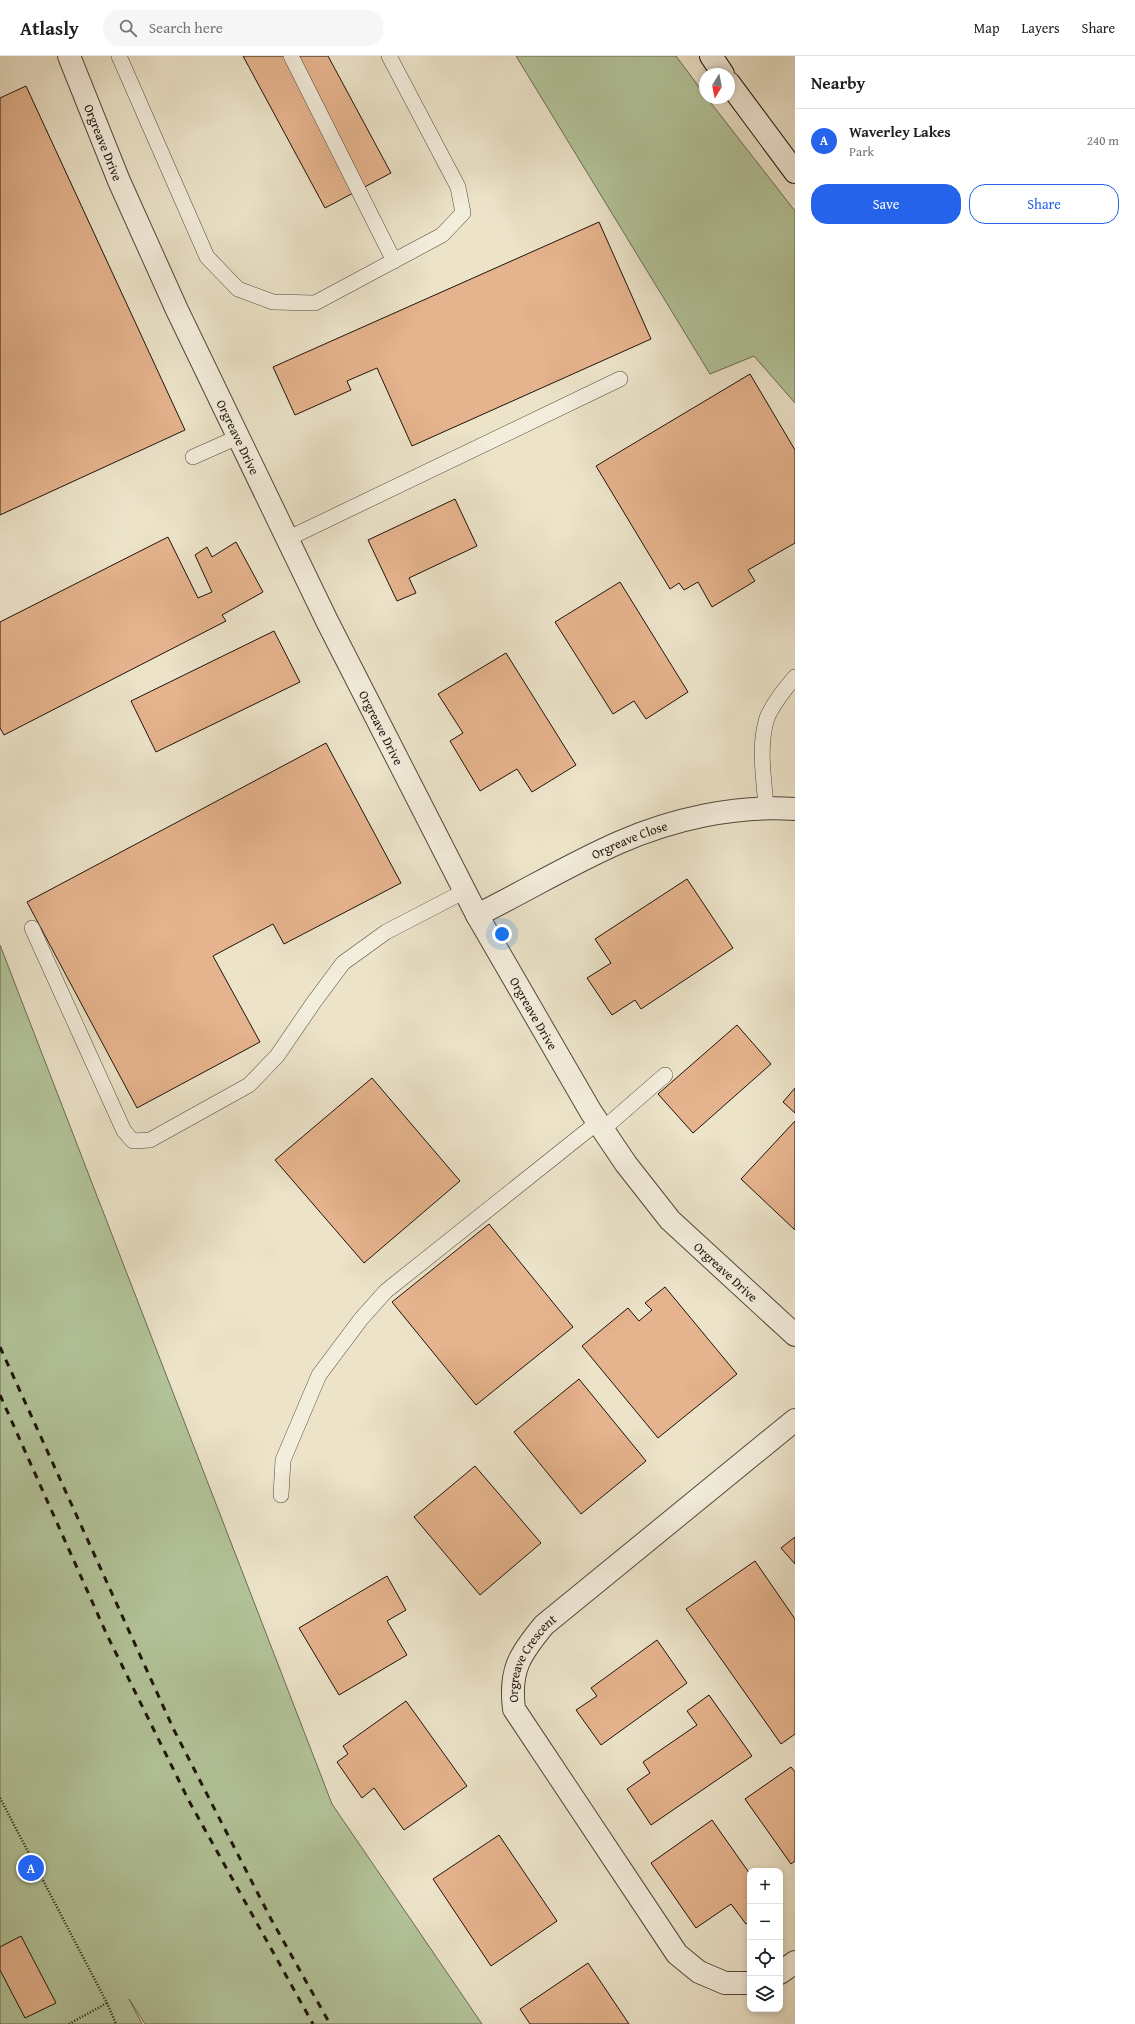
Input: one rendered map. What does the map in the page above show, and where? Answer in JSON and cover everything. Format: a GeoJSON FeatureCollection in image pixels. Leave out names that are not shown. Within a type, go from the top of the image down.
{"type":"FeatureCollection","features":[{"type":"Feature","properties":{"kind":"street","name":"Orgreave Drive"},"geometry":{"type":"LineString","coordinates":[[69,56],[119,181],[177,310],[327,621],[477,915],[600,1126],[626,1164],[670,1220],[795,1335]]}},
{"type":"Feature","properties":{"kind":"street"},"geometry":{"type":"LineString","coordinates":[[711,56],[719,68]]}},
{"type":"Feature","properties":{"kind":"street"},"geometry":{"type":"LineString","coordinates":[[735,91],[795,172]]}},
{"type":"Feature","properties":{"kind":"street","name":"Orgreave Close"},"geometry":{"type":"LineString","coordinates":[[477,915],[618,843],[667,825],[717,814],[766,807],[795,809]]}},
{"type":"Feature","properties":{"kind":"street","name":"Orgreave Crescent"},"geometry":{"type":"LineString","coordinates":[[747,1983],[725,1983],[699,1972],[677,1954],[514,1709],[512,1689],[515,1668],[528,1645],[544,1625],[795,1420]]}},
{"type":"Feature","properties":{"kind":"street"},"geometry":{"type":"LineString","coordinates":[[783,1971],[795,1962]]}},
{"type":"Feature","properties":{"kind":"lane"},"geometry":{"type":"LineString","coordinates":[[119,56],[207,257],[238,289],[273,302],[315,303],[442,235],[463,213],[458,187],[390,56]]}},
{"type":"Feature","properties":{"kind":"lane"},"geometry":{"type":"LineString","coordinates":[[291,56],[394,261]]}},
{"type":"Feature","properties":{"kind":"lane"},"geometry":{"type":"LineString","coordinates":[[287,538],[620,379]]}},
{"type":"Feature","properties":{"kind":"lane"},"geometry":{"type":"LineString","coordinates":[[193,457],[238,437]]}},
{"type":"Feature","properties":{"kind":"lane"},"geometry":{"type":"LineString","coordinates":[[766,807],[762,748],[767,718],[782,692],[795,677]]}},
{"type":"Feature","properties":{"kind":"lane"},"geometry":{"type":"LineString","coordinates":[[32,928],[124,1132],[133,1141],[150,1140],[249,1085],[277,1056],[343,963],[386,932],[465,891]]}},
{"type":"Feature","properties":{"kind":"lane"},"geometry":{"type":"LineString","coordinates":[[281,1495],[283,1460],[319,1375],[360,1318],[386,1291],[665,1075]]}},
{"type":"Feature","properties":{"kind":"path"},"geometry":{"type":"LineString","coordinates":[[0,1798],[107,2003],[116,2024]]}},
{"type":"Feature","properties":{"kind":"path"},"geometry":{"type":"LineString","coordinates":[[69,2024],[107,2003]]}},
{"type":"Feature","properties":{"kind":"green space"},"geometry":{"type":"Polygon","coordinates":[[[516,56],[676,56],[699,87],[699,104],[712,104],[795,211],[795,403],[754,356],[710,374],[516,56]]]}},
{"type":"Feature","properties":{"kind":"green space"},"geometry":{"type":"Polygon","coordinates":[[[0,945],[332,1804],[482,2024],[145,2024],[129,1999],[142,2024],[0,2024],[0,945]]]}},
{"type":"Feature","properties":{"kind":"building"},"geometry":{"type":"Polygon","coordinates":[[[243,56],[328,56],[391,173],[325,208],[243,56]]]}},
{"type":"Feature","properties":{"kind":"building"},"geometry":{"type":"Polygon","coordinates":[[[26,86],[185,430],[0,515],[0,98],[26,86]]]}},
{"type":"Feature","properties":{"kind":"building"},"geometry":{"type":"Polygon","coordinates":[[[599,222],[651,339],[412,446],[377,368],[347,381],[351,390],[295,415],[273,367],[599,222]]]}},
{"type":"Feature","properties":{"kind":"building"},"geometry":{"type":"Polygon","coordinates":[[[750,374],[795,450],[795,543],[748,570],[755,581],[712,607],[698,582],[684,590],[679,583],[670,589],[596,466],[750,374]]]}},
{"type":"Feature","properties":{"kind":"building"},"geometry":{"type":"Polygon","coordinates":[[[455,499],[477,546],[409,578],[416,593],[397,601],[368,540],[455,499]]]}},
{"type":"Feature","properties":{"kind":"building"},"geometry":{"type":"Polygon","coordinates":[[[168,537],[198,598],[212,592],[195,555],[207,547],[212,557],[236,542],[263,592],[222,615],[226,621],[4,735],[0,728],[0,622],[168,537]]]}},
{"type":"Feature","properties":{"kind":"building"},"geometry":{"type":"Polygon","coordinates":[[[620,582],[688,692],[646,719],[634,701],[613,714],[555,622],[620,582]]]}},
{"type":"Feature","properties":{"kind":"building"},"geometry":{"type":"Polygon","coordinates":[[[274,631],[300,682],[156,752],[131,701],[274,631]]]}},
{"type":"Feature","properties":{"kind":"building"},"geometry":{"type":"Polygon","coordinates":[[[506,653],[576,765],[532,792],[517,769],[480,791],[450,741],[463,733],[438,694],[506,653]]]}},
{"type":"Feature","properties":{"kind":"building"},"geometry":{"type":"Polygon","coordinates":[[[326,743],[401,883],[284,944],[273,924],[213,956],[260,1042],[137,1108],[27,902],[326,743]]]}},
{"type":"Feature","properties":{"kind":"building"},"geometry":{"type":"Polygon","coordinates":[[[687,879],[733,948],[641,1009],[635,1000],[612,1015],[587,978],[611,963],[595,939],[687,879]]]}},
{"type":"Feature","properties":{"kind":"building"},"geometry":{"type":"Polygon","coordinates":[[[737,1025],[771,1064],[693,1133],[658,1094],[737,1025]]]}},
{"type":"Feature","properties":{"kind":"building"},"geometry":{"type":"Polygon","coordinates":[[[372,1078],[460,1181],[364,1263],[275,1160],[372,1078]]]}},
{"type":"Feature","properties":{"kind":"building"},"geometry":{"type":"Polygon","coordinates":[[[795,1088],[795,1113],[783,1102],[795,1088]]]}},
{"type":"Feature","properties":{"kind":"building"},"geometry":{"type":"Polygon","coordinates":[[[795,1121],[795,1230],[741,1179],[795,1121]]]}},
{"type":"Feature","properties":{"kind":"building"},"geometry":{"type":"Polygon","coordinates":[[[489,1224],[573,1327],[476,1405],[392,1302],[489,1224]]]}},
{"type":"Feature","properties":{"kind":"building"},"geometry":{"type":"Polygon","coordinates":[[[665,1287],[737,1374],[658,1438],[582,1346],[628,1308],[639,1321],[652,1310],[645,1303],[665,1287]]]}},
{"type":"Feature","properties":{"kind":"building"},"geometry":{"type":"Polygon","coordinates":[[[579,1379],[646,1461],[581,1514],[514,1432],[579,1379]]]}},
{"type":"Feature","properties":{"kind":"building"},"geometry":{"type":"Polygon","coordinates":[[[475,1466],[541,1543],[480,1595],[414,1517],[475,1466]]]}},
{"type":"Feature","properties":{"kind":"building"},"geometry":{"type":"Polygon","coordinates":[[[795,1537],[795,1564],[781,1548],[795,1537]]]}},
{"type":"Feature","properties":{"kind":"building"},"geometry":{"type":"Polygon","coordinates":[[[755,1561],[795,1619],[795,1734],[781,1744],[686,1609],[755,1561]]]}},
{"type":"Feature","properties":{"kind":"building"},"geometry":{"type":"Polygon","coordinates":[[[387,1576],[406,1610],[387,1621],[407,1655],[339,1695],[299,1628],[387,1576]]]}},
{"type":"Feature","properties":{"kind":"building"},"geometry":{"type":"Polygon","coordinates":[[[657,1640],[687,1683],[601,1745],[576,1710],[597,1696],[591,1688],[657,1640]]]}},
{"type":"Feature","properties":{"kind":"building"},"geometry":{"type":"Polygon","coordinates":[[[709,1695],[752,1756],[651,1825],[627,1789],[650,1773],[643,1762],[697,1725],[687,1711],[709,1695]]]}},
{"type":"Feature","properties":{"kind":"building"},"geometry":{"type":"Polygon","coordinates":[[[406,1701],[467,1786],[404,1830],[374,1788],[362,1798],[337,1762],[348,1754],[343,1746],[406,1701]]]}},
{"type":"Feature","properties":{"kind":"building"},"geometry":{"type":"Polygon","coordinates":[[[791,1767],[795,1772],[795,1861],[791,1864],[745,1799],[791,1767]]]}},
{"type":"Feature","properties":{"kind":"building"},"geometry":{"type":"Polygon","coordinates":[[[712,1820],[747,1870],[747,1923],[746,1924],[731,1904],[696,1928],[651,1863],[712,1820]]]}},
{"type":"Feature","properties":{"kind":"building"},"geometry":{"type":"Polygon","coordinates":[[[499,1835],[557,1921],[491,1966],[433,1879],[499,1835]]]}},
{"type":"Feature","properties":{"kind":"building"},"geometry":{"type":"Polygon","coordinates":[[[21,1936],[56,2003],[25,2018],[0,1970],[0,1947],[21,1936]]]}},
{"type":"Feature","properties":{"kind":"building"},"geometry":{"type":"Polygon","coordinates":[[[588,1963],[629,2024],[530,2024],[520,2009],[588,1963]]]}},
{"type":"Feature","properties":{"kind":"railway"},"geometry":{"type":"LineString","coordinates":[[0,1347],[174,1730],[271,1919],[330,2024]]}},
{"type":"Feature","properties":{"kind":"railway"},"geometry":{"type":"LineString","coordinates":[[0,1395],[107,1635],[189,1801],[313,2024]]}},
{"type":"Feature","properties":{"kind":"place","name":"Waverley Lakes"},"geometry":{"type":"Point","coordinates":[31,1868]}}]}
